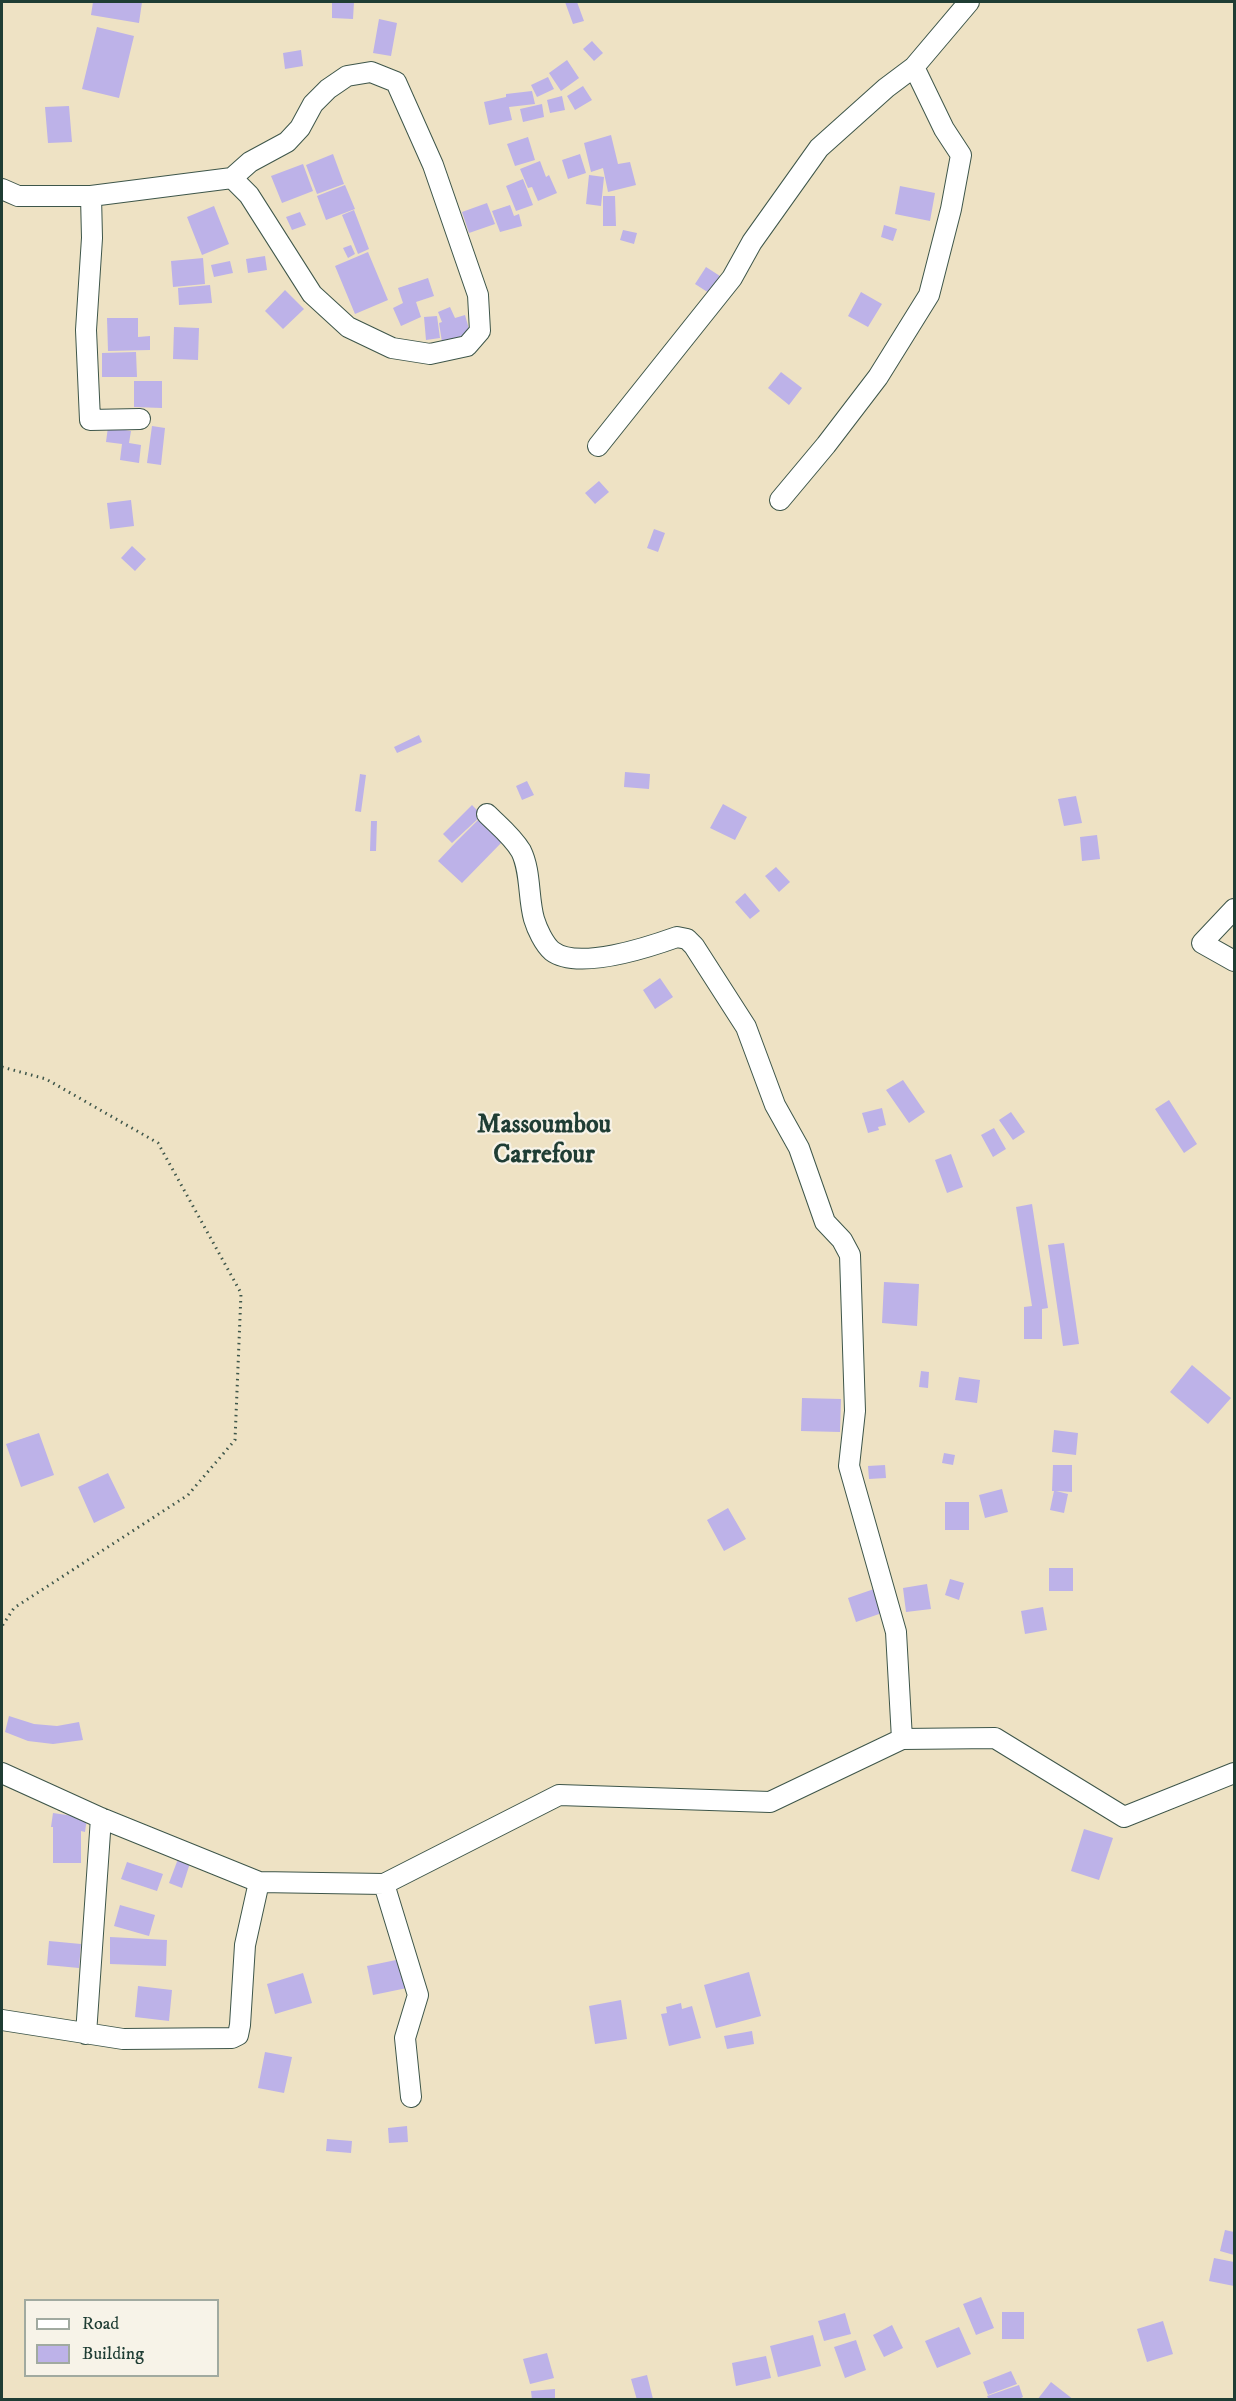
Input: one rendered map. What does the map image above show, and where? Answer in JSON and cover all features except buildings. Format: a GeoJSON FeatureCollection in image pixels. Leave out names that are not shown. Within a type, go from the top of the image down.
{"type":"FeatureCollection","features":[{"type":"Feature","properties":{"kind":"street"},"geometry":{"type":"LineString","coordinates":[[598,446],[732,278],[752,242],[819,148],[886,88],[914,67],[969,2]]}},
{"type":"Feature","properties":{"kind":"street"},"geometry":{"type":"LineString","coordinates":[[780,500],[878,377],[929,295],[951,209],[961,154],[945,129],[914,67]]}},
{"type":"Feature","properties":{"kind":"street"},"geometry":{"type":"LineString","coordinates":[[2,189],[18,196],[91,196],[232,178],[250,162],[287,142],[300,128],[313,105],[328,89],[347,76],[371,72],[396,82],[433,165],[478,295],[480,331],[467,346],[430,354],[392,348],[348,327],[312,294],[249,195],[232,178]]}},
{"type":"Feature","properties":{"kind":"street"},"geometry":{"type":"LineString","coordinates":[[91,196],[92,238],[86,330],[90,420],[140,419]]}},
{"type":"Feature","properties":{"kind":"street"},"geometry":{"type":"LineString","coordinates":[[487,814],[514,840],[522,854],[535,920],[545,943],[552,951],[563,957],[613,957],[677,937],[687,939],[694,946],[746,1026],[775,1105],[799,1148],[825,1222],[842,1240],[850,1255],[855,1411],[849,1466],[896,1632],[902,1739]]}},
{"type":"Feature","properties":{"kind":"street"},"geometry":{"type":"LineString","coordinates":[[1234,909],[1202,943],[1234,961]]}},
{"type":"Feature","properties":{"kind":"street"},"geometry":{"type":"LineString","coordinates":[[2,1773],[101,1818],[259,1882],[384,1884],[559,1796],[770,1802],[902,1739],[995,1738],[1124,1817],[1234,1773]]}},
{"type":"Feature","properties":{"kind":"street"},"geometry":{"type":"LineString","coordinates":[[86,2034],[101,1818]]}},
{"type":"Feature","properties":{"kind":"street"},"geometry":{"type":"LineString","coordinates":[[2,2020],[123,2039],[232,2038],[238,2035],[245,1945],[259,1882]]}},
{"type":"Feature","properties":{"kind":"street"},"geometry":{"type":"LineString","coordinates":[[384,1884],[418,1995],[405,2038],[411,2097]]}},
{"type":"Feature","properties":{"kind":"path"},"geometry":{"type":"LineString","coordinates":[[2,1067],[46,1079],[158,1143],[241,1293],[235,1440],[188,1494],[14,1608],[2,1626]]}},
{"type":"Feature","properties":{"kind":"district","name":"Massoumbou Carrefour"},"geometry":{"type":"Point","coordinates":[544,1142]}}]}
